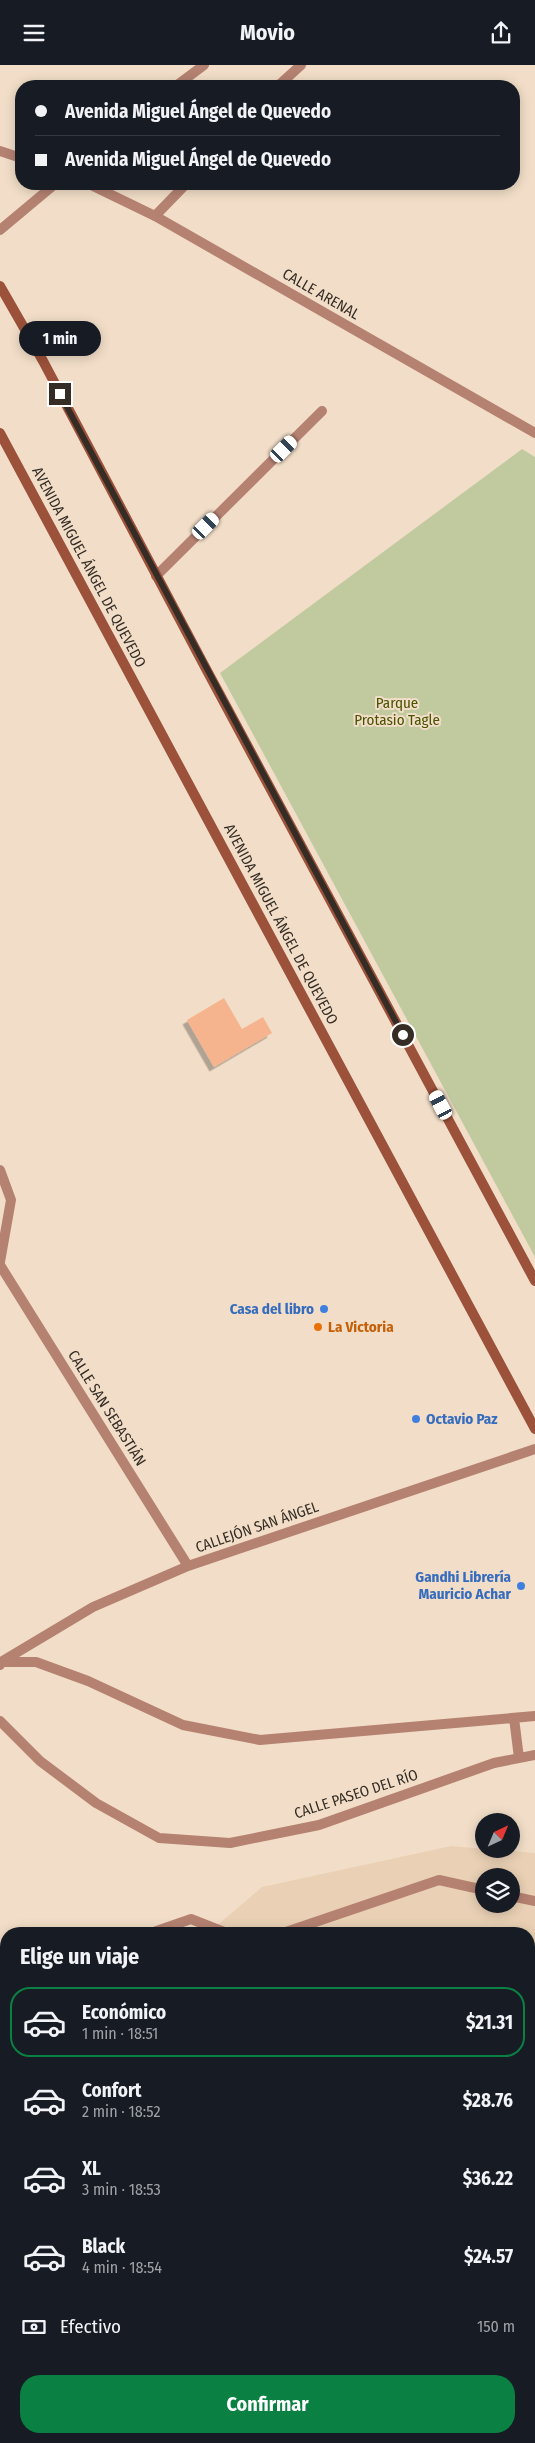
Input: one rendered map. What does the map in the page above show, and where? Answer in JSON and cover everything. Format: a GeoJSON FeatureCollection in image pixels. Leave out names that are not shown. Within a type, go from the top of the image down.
{"type":"FeatureCollection","features":[{"type":"Feature","properties":{"kind":"main road"},"geometry":{"type":"LineString","coordinates":[[0,286],[43,361],[156,576],[535,1281]]}},
{"type":"Feature","properties":{"kind":"main road","name":"AVENIDA MIGUEL ÁNGEL DE QUEVEDO"},"geometry":{"type":"LineString","coordinates":[[0,433],[535,1429]]}},
{"type":"Feature","properties":{"kind":"street"},"geometry":{"type":"LineString","coordinates":[[184,80],[204,65]]}},
{"type":"Feature","properties":{"kind":"street"},"geometry":{"type":"LineString","coordinates":[[285,80],[301,65]]}},
{"type":"Feature","properties":{"kind":"street"},"geometry":{"type":"LineString","coordinates":[[0,151],[15,156]]}},
{"type":"Feature","properties":{"kind":"street"},"geometry":{"type":"LineString","coordinates":[[0,231],[47,190]]}},
{"type":"Feature","properties":{"kind":"street","name":"CALLE ARENAL"},"geometry":{"type":"LineString","coordinates":[[101,190],[155,216],[535,433]]}},
{"type":"Feature","properties":{"kind":"street"},"geometry":{"type":"LineString","coordinates":[[155,216],[180,190]]}},
{"type":"Feature","properties":{"kind":"street"},"geometry":{"type":"LineString","coordinates":[[156,576],[322,411]]}},
{"type":"Feature","properties":{"kind":"street","name":"CALLE SAN SEBASTIÁN"},"geometry":{"type":"LineString","coordinates":[[0,1170],[11,1200],[0,1264],[188,1566]]}},
{"type":"Feature","properties":{"kind":"street","name":"CALLEJÓN SAN ÁNGEL"},"geometry":{"type":"LineString","coordinates":[[0,1662],[93,1607],[188,1566],[535,1449]]}},
{"type":"Feature","properties":{"kind":"street"},"geometry":{"type":"LineString","coordinates":[[0,1662],[36,1662],[88,1681],[183,1725],[260,1740],[535,1716]]}},
{"type":"Feature","properties":{"kind":"street"},"geometry":{"type":"LineString","coordinates":[[514,1718],[519,1758]]}},
{"type":"Feature","properties":{"kind":"street","name":"CALLE PASEO DEL RÍO"},"geometry":{"type":"LineString","coordinates":[[0,1721],[40,1761],[96,1803],[151,1834],[159,1838],[221,1843],[230,1843],[318,1825],[494,1763],[535,1755]]}},
{"type":"Feature","properties":{"kind":"street"},"geometry":{"type":"LineString","coordinates":[[301,1927],[439,1880],[475,1888]]}},
{"type":"Feature","properties":{"kind":"street"},"geometry":{"type":"LineString","coordinates":[[520,1898],[535,1901]]}},
{"type":"Feature","properties":{"kind":"street"},"geometry":{"type":"LineString","coordinates":[[168,1927],[191,1919],[211,1927]]}},
{"type":"Feature","properties":{"kind":"shaded area"},"geometry":{"type":"Polygon","coordinates":[[[451,1846],[475,1848],[475,1858],[520,1858],[520,1852],[535,1853],[535,1927],[215,1927],[262,1887],[451,1846]]]}},
{"type":"Feature","properties":{"kind":"green space","name":"Parque Protasio Tagle"},"geometry":{"type":"Polygon","coordinates":[[[522,449],[535,457],[535,1257],[220,673],[522,449]]]}},
{"type":"Feature","properties":{"kind":"building"},"geometry":{"type":"Polygon","coordinates":[[[224,998],[242,1029],[263,1017],[272,1033],[214,1067],[187,1020],[224,998]]]}},
{"type":"Feature","properties":{"kind":"place","name":"Casa del libro"},"geometry":{"type":"Point","coordinates":[324,1309]}},
{"type":"Feature","properties":{"kind":"place","name":"La Victoria"},"geometry":{"type":"Point","coordinates":[318,1327]}},
{"type":"Feature","properties":{"kind":"place","name":"Octavio Paz"},"geometry":{"type":"Point","coordinates":[416,1419]}},
{"type":"Feature","properties":{"kind":"place","name":"Gandhi Librería Mauricio Achar"},"geometry":{"type":"Point","coordinates":[521,1586]}},
{"type":"Feature","properties":{"kind":"route"},"geometry":{"type":"LineString","coordinates":[[60,394],[204,667],[403,1035]]}}]}
